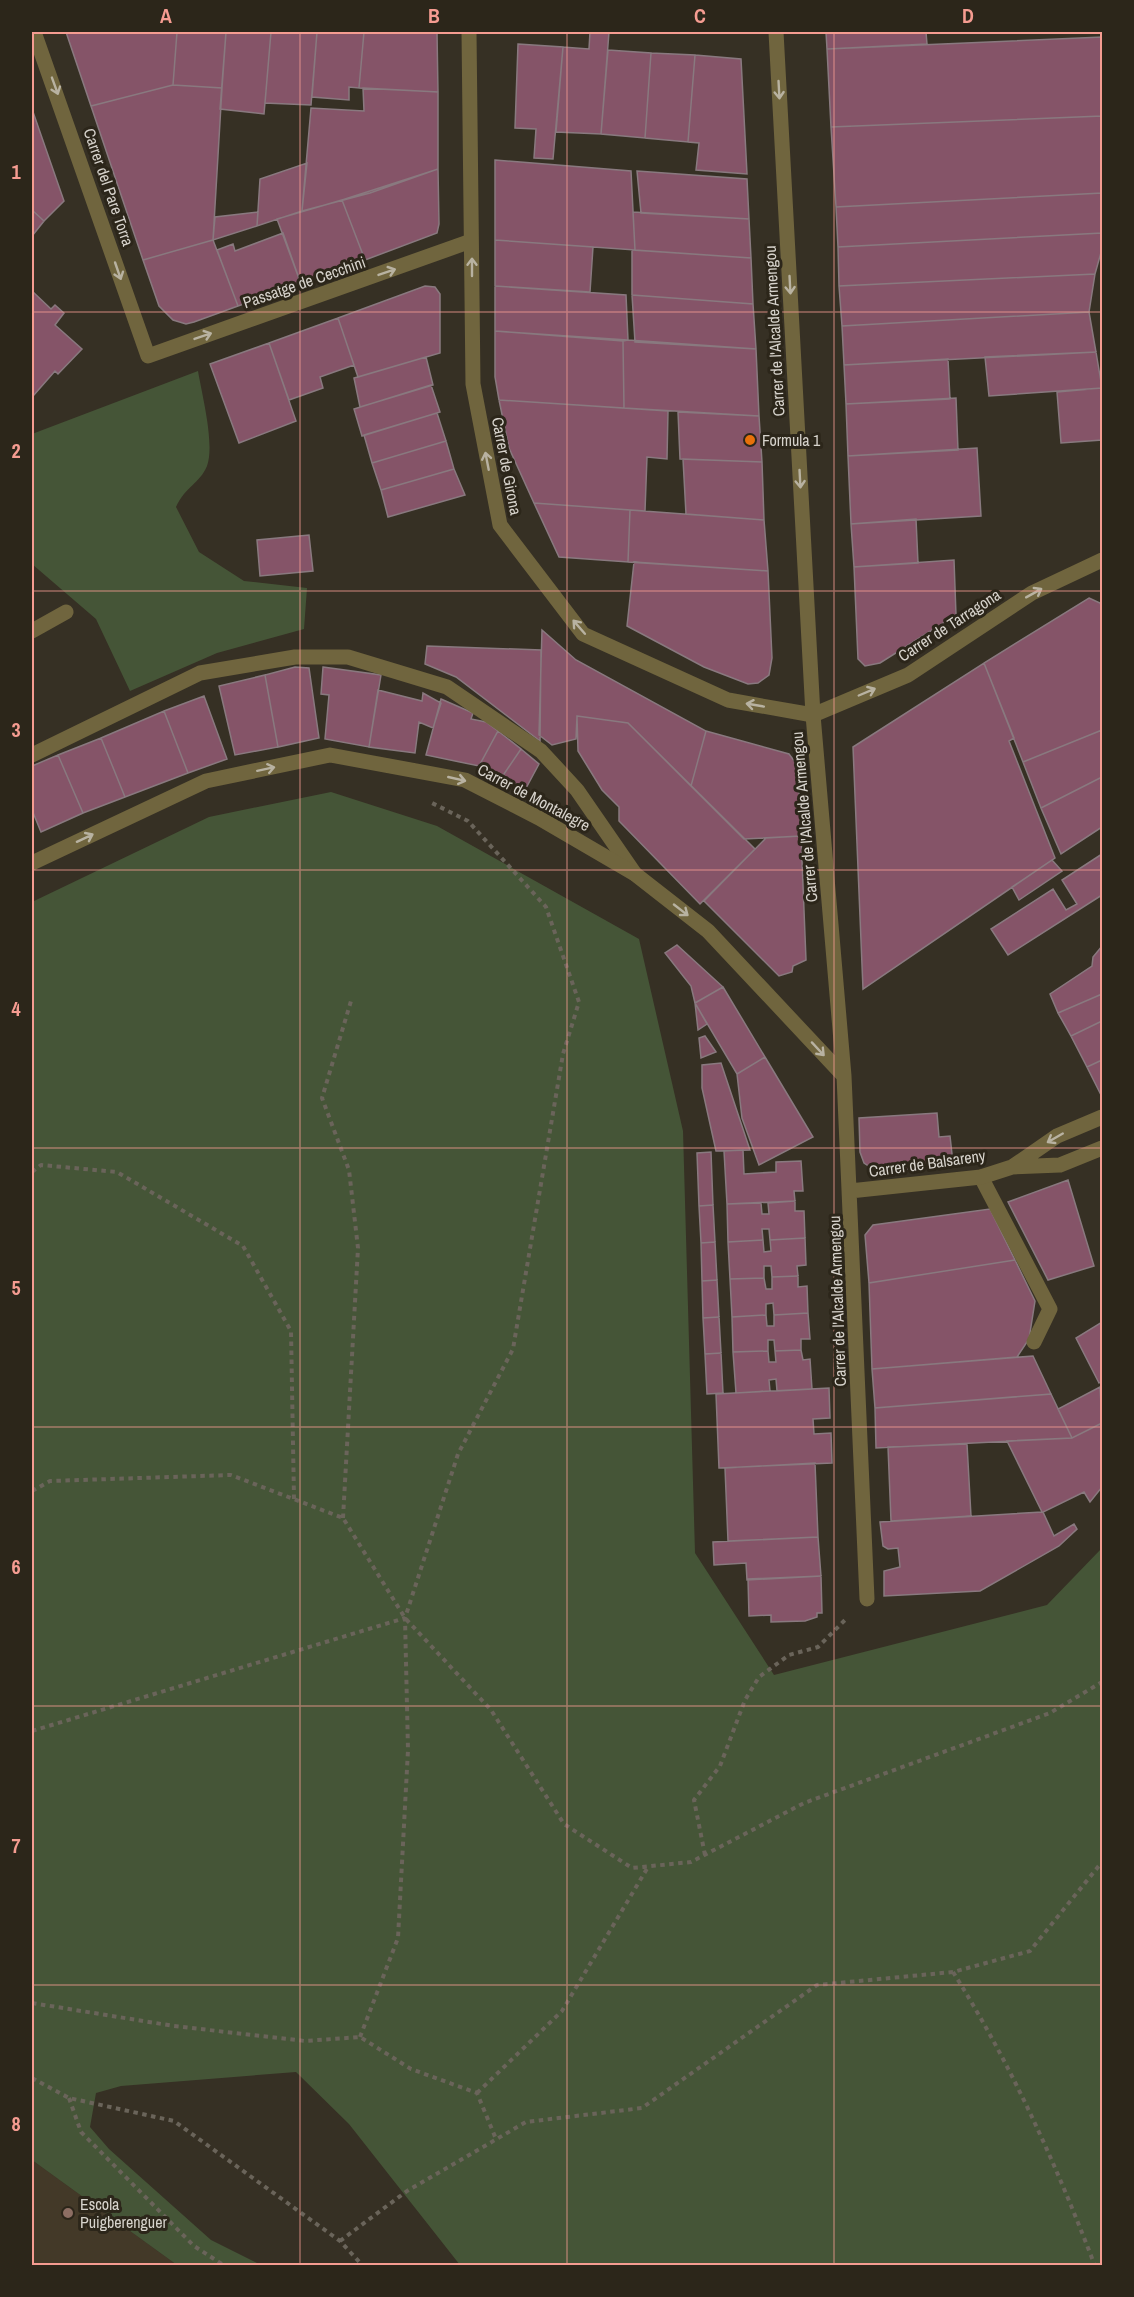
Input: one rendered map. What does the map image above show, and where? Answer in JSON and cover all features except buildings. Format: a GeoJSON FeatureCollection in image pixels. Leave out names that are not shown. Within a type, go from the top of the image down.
{"type":"FeatureCollection","features":[{"type":"Feature","properties":{"kind":"street","name":"Carrer del Pare Torra"},"geometry":{"type":"LineString","coordinates":[[34,32],[148,356]]}},
{"type":"Feature","properties":{"kind":"street","name":"Carrer de Girona"},"geometry":{"type":"LineString","coordinates":[[469,32],[473,384],[500,525],[583,634],[728,700],[813,715]]}},
{"type":"Feature","properties":{"kind":"street","name":"Carrer de l'Alcalde Armengou"},"geometry":{"type":"LineString","coordinates":[[776,32],[813,715],[844,1076],[867,1599]]}},
{"type":"Feature","properties":{"kind":"street","name":"Passatge de Cecchini"},"geometry":{"type":"LineString","coordinates":[[148,356],[471,241]]}},
{"type":"Feature","properties":{"kind":"street","name":"Carrer de Tarragona"},"geometry":{"type":"LineString","coordinates":[[813,715],[908,675],[1032,593],[1102,560]]}},
{"type":"Feature","properties":{"kind":"street"},"geometry":{"type":"LineString","coordinates":[[32,631],[66,612]]}},
{"type":"Feature","properties":{"kind":"street"},"geometry":{"type":"LineString","coordinates":[[32,755],[200,673],[295,657],[348,657],[447,687],[540,751],[578,790],[635,874]]}},
{"type":"Feature","properties":{"kind":"street","name":"Carrer de Montalegre"},"geometry":{"type":"LineString","coordinates":[[32,863],[206,781],[330,755],[465,780],[539,818],[635,874],[708,931],[844,1076]]}},
{"type":"Feature","properties":{"kind":"street","name":"Carrer de Balsareny"},"geometry":{"type":"LineString","coordinates":[[850,1191],[981,1177],[1012,1167],[1057,1136],[1102,1117]]}},
{"type":"Feature","properties":{"kind":"street"},"geometry":{"type":"LineString","coordinates":[[1012,1167],[1060,1165],[1102,1148]]}},
{"type":"Feature","properties":{"kind":"street"},"geometry":{"type":"LineString","coordinates":[[981,1177],[1050,1309],[1034,1342]]}},
{"type":"Feature","properties":{"kind":"path"},"geometry":{"type":"LineString","coordinates":[[360,2037],[398,1938],[408,1750],[405,1618],[458,1454],[513,1349],[563,1054],[579,1002],[546,907],[468,821],[425,801]]}},
{"type":"Feature","properties":{"kind":"path"},"geometry":{"type":"LineString","coordinates":[[351,1001],[322,1098],[349,1170],[358,1248],[343,1518],[405,1618],[491,1710],[564,1824],[632,1868],[691,1862],[804,1803],[1050,1713],[1102,1682]]}},
{"type":"Feature","properties":{"kind":"path"},"geometry":{"type":"LineString","coordinates":[[32,1172],[41,1165],[117,1172],[243,1246],[291,1331],[294,1499]]}},
{"type":"Feature","properties":{"kind":"path"},"geometry":{"type":"LineString","coordinates":[[32,1491],[50,1481],[231,1475],[343,1518]]}},
{"type":"Feature","properties":{"kind":"path"},"geometry":{"type":"LineString","coordinates":[[705,1855],[694,1800],[720,1766],[745,1700],[759,1677],[789,1654],[818,1647],[867,1599]]}},
{"type":"Feature","properties":{"kind":"path"},"geometry":{"type":"LineString","coordinates":[[32,1731],[405,1618]]}},
{"type":"Feature","properties":{"kind":"path"},"geometry":{"type":"LineString","coordinates":[[340,2241],[407,2191],[526,2122],[642,2108],[818,1985],[953,1972],[1030,1951],[1102,1862]]}},
{"type":"Feature","properties":{"kind":"path"},"geometry":{"type":"LineString","coordinates":[[477,2092],[562,2011],[648,1867]]}},
{"type":"Feature","properties":{"kind":"path"},"geometry":{"type":"LineString","coordinates":[[953,1972],[992,2034],[1068,2196],[1095,2265]]}},
{"type":"Feature","properties":{"kind":"path"},"geometry":{"type":"LineString","coordinates":[[32,2003],[174,2026],[305,2041],[360,2037],[411,2069],[477,2092],[496,2139]]}},
{"type":"Feature","properties":{"kind":"path"},"geometry":{"type":"LineString","coordinates":[[32,2078],[69,2098],[174,2121],[340,2241],[363,2265]]}},
{"type":"Feature","properties":{"kind":"path"},"geometry":{"type":"LineString","coordinates":[[69,2098],[81,2132],[194,2246],[225,2265]]}},
{"type":"Feature","properties":{"kind":"shaded area","name":"Escola Puigberenguer"},"geometry":{"type":"Polygon","coordinates":[[[32,2160],[177,2265],[32,2265],[32,2160]]]}},
{"type":"Feature","properties":{"kind":"green space"},"geometry":{"type":"Polygon","coordinates":[[[198,371],[207,419],[209,457],[204,472],[176,507],[199,552],[244,581],[307,588],[304,629],[217,653],[130,691],[96,619],[32,564],[32,434],[198,371]]]}},
{"type":"Feature","properties":{"kind":"green space"},"geometry":{"type":"Polygon","coordinates":[[[331,792],[437,826],[639,939],[683,1131],[695,1553],[774,1675],[1047,1605],[1102,1548],[1102,2265],[460,2265],[349,2124],[296,2072],[121,2086],[96,2093],[90,2127],[109,2149],[211,2240],[261,2265],[177,2265],[32,2160],[32,902],[209,817],[331,792]]]}},
{"type":"Feature","properties":{"kind":"place","name":"Formula 1"},"geometry":{"type":"Point","coordinates":[750,440]}},
{"type":"Feature","properties":{"kind":"place","name":"Escola Puigberenguer"},"geometry":{"type":"Point","coordinates":[68,2213]}}]}
